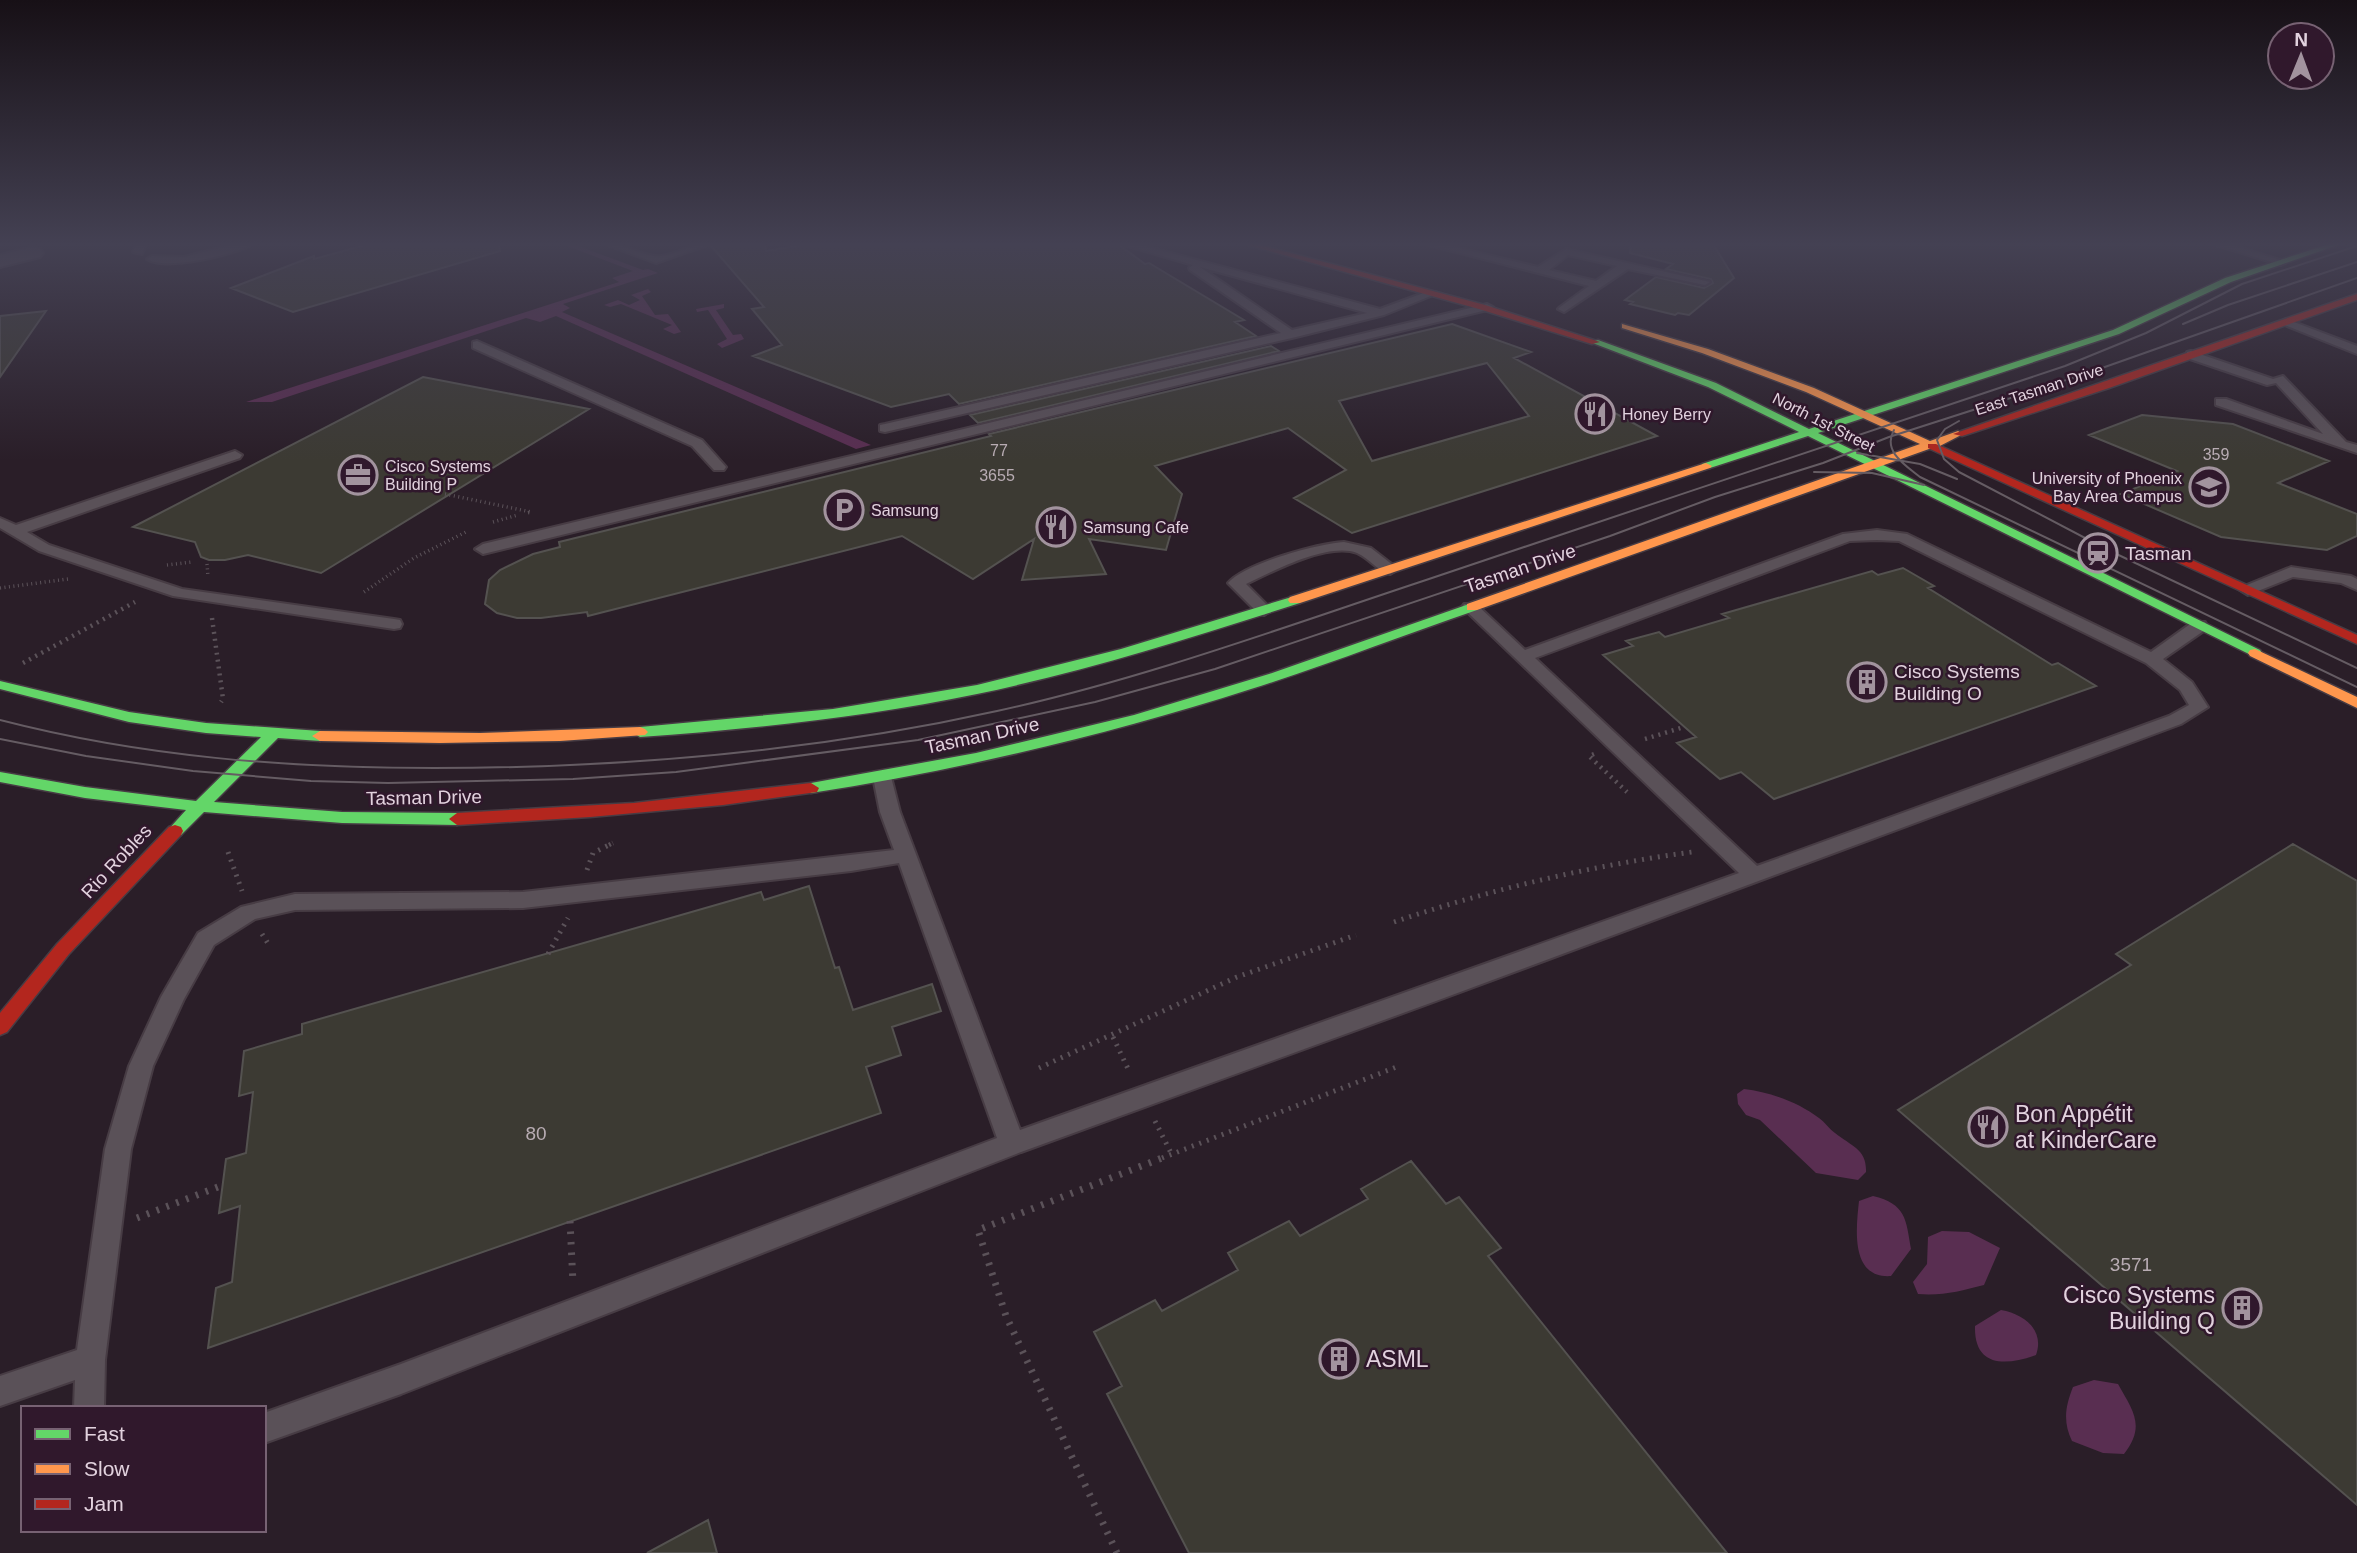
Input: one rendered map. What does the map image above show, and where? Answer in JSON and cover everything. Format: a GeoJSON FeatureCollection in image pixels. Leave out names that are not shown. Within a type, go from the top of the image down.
{"type":"FeatureCollection","features":[{"type":"Feature","properties":{"kind":"main road","name":"North 1st Street"},"geometry":{"type":"LineString","coordinates":[[1519,316],[1572,332],[1712,385],[2357,703]]}},
{"type":"Feature","properties":{"kind":"main road","name":"East Tasman Drive"},"geometry":{"type":"LineString","coordinates":[[1864,413],[2116,332],[2149,316]]}},
{"type":"Feature","properties":{"kind":"main road","name":"East Tasman Drive"},"geometry":{"type":"LineString","coordinates":[[1930,444],[2302,316]]}},
{"type":"Feature","properties":{"kind":"main road","name":"North 1st Street"},"geometry":{"type":"LineString","coordinates":[[1604,320],[1665,337],[1759,370],[1864,413],[2357,640]]}},
{"type":"Feature","properties":{"kind":"main road","name":"Tasman Drive"},"geometry":{"type":"LineString","coordinates":[[0,685],[129,717],[273,734],[434,740],[524,739],[701,728],[825,714],[1023,679],[1141,648],[1864,413]]}},
{"type":"Feature","properties":{"kind":"main road","name":"Tasman Drive"},"geometry":{"type":"LineString","coordinates":[[0,777],[39,787],[278,817],[474,818],[587,813],[705,803],[883,777],[1043,744],[1157,714],[1470,607],[1930,444]]}},
{"type":"Feature","properties":{"kind":"main road","name":"Rio Robles"},"geometry":{"type":"LineString","coordinates":[[0,1027],[69,942],[273,734]]}},
{"type":"Feature","properties":{"kind":"lane"},"geometry":{"type":"LineString","coordinates":[[1265,316],[1292,335]]}},
{"type":"Feature","properties":{"kind":"lane"},"geometry":{"type":"LineString","coordinates":[[885,428],[1366,316]]}},
{"type":"Feature","properties":{"kind":"lane"},"geometry":{"type":"LineString","coordinates":[[483,549],[1447,316]]}},
{"type":"Feature","properties":{"kind":"lane"},"geometry":{"type":"LineString","coordinates":[[2286,322],[2357,350]]}},
{"type":"Feature","properties":{"kind":"lane"},"geometry":{"type":"LineString","coordinates":[[477,345],[697,443],[719,467]]}},
{"type":"Feature","properties":{"kind":"lane"},"geometry":{"type":"LineString","coordinates":[[2191,355],[2275,381],[2341,445]]}},
{"type":"Feature","properties":{"kind":"lane"},"geometry":{"type":"LineString","coordinates":[[2221,402],[2357,449]]}},
{"type":"Feature","properties":{"kind":"lane"},"geometry":{"type":"LineString","coordinates":[[7,526],[235,455]]}},
{"type":"Feature","properties":{"kind":"lane"},"geometry":{"type":"LineString","coordinates":[[7,526],[44,548],[161,588],[210,598],[394,624]]}},
{"type":"Feature","properties":{"kind":"lane"},"geometry":{"type":"LineString","coordinates":[[266,1427],[401,1379],[1012,1144],[1754,875],[2175,720],[2199,707],[2196,696],[2186,685],[2152,660],[1902,537],[1877,535],[1847,537],[1522,657]]}},
{"type":"Feature","properties":{"kind":"lane"},"geometry":{"type":"LineString","coordinates":[[1264,610],[1236,583],[1292,557],[1334,548],[1357,548],[1390,569]]}},
{"type":"Feature","properties":{"kind":"lane"},"geometry":{"type":"LineString","coordinates":[[2248,590],[2291,572],[2345,579],[2357,585]]}},
{"type":"Feature","properties":{"kind":"lane"},"geometry":{"type":"LineString","coordinates":[[1470,607],[1754,875]]}},
{"type":"Feature","properties":{"kind":"lane"},"geometry":{"type":"LineString","coordinates":[[2152,660],[2199,626]]}},
{"type":"Feature","properties":{"kind":"lane"},"geometry":{"type":"LineString","coordinates":[[883,777],[890,812],[905,855],[1012,1144]]}},
{"type":"Feature","properties":{"kind":"lane"},"geometry":{"type":"LineString","coordinates":[[89,1406],[90,1360],[118,1149],[141,1066],[173,997],[206,939],[249,913],[295,902],[523,900],[851,864],[905,855]]}},
{"type":"Feature","properties":{"kind":"lane"},"geometry":{"type":"LineString","coordinates":[[0,1391],[90,1360]]}},
{"type":"Feature","properties":{"kind":"path"},"geometry":{"type":"LineString","coordinates":[[445,494],[531,512],[488,524]]}},
{"type":"Feature","properties":{"kind":"path"},"geometry":{"type":"LineString","coordinates":[[364,592],[400,565],[442,541],[477,528]]}},
{"type":"Feature","properties":{"kind":"path"},"geometry":{"type":"LineString","coordinates":[[207,564],[223,699],[218,705]]}},
{"type":"Feature","properties":{"kind":"path"},"geometry":{"type":"LineString","coordinates":[[19,665],[161,588]]}},
{"type":"Feature","properties":{"kind":"path"},"geometry":{"type":"LineString","coordinates":[[586,874],[593,853],[624,837]]}},
{"type":"Feature","properties":{"kind":"path"},"geometry":{"type":"LineString","coordinates":[[1394,922],[1522,883],[1615,861],[1703,849]]}},
{"type":"Feature","properties":{"kind":"path"},"geometry":{"type":"LineString","coordinates":[[548,954],[575,908]]}},
{"type":"Feature","properties":{"kind":"path"},"geometry":{"type":"LineString","coordinates":[[1039,1068],[1237,977],[1356,935]]}},
{"type":"Feature","properties":{"kind":"path"},"geometry":{"type":"LineString","coordinates":[[1117,1553],[1006,1316],[978,1230],[1399,1066]]}},
{"type":"Feature","properties":{"kind":"path"},"geometry":{"type":"LineString","coordinates":[[107,1229],[223,1185]]}},
{"type":"Feature","properties":{"kind":"path"},"geometry":{"type":"LineString","coordinates":[[570,1221],[574,1284]]}},
{"type":"Feature","properties":{"kind":"shaded area"},"geometry":{"type":"Polygon","coordinates":[[[512,316],[555,316],[540,322],[526,318],[272,402],[246,402],[512,316]]]}},
{"type":"Feature","properties":{"kind":"shaded area"},"geometry":{"type":"Polygon","coordinates":[[[557,316],[572,316],[871,445],[856,449],[557,316]]]}},
{"type":"Feature","properties":{"kind":"shaded area"},"geometry":{"type":"Polygon","coordinates":[[[651,316],[670,316],[681,332],[674,334],[663,329],[672,325],[651,316]]]}},
{"type":"Feature","properties":{"kind":"shaded area"},"geometry":{"type":"Polygon","coordinates":[[[712,316],[720,316],[733,335],[741,334],[744,339],[722,348],[717,344],[727,339],[712,316]]]}},
{"type":"Feature","properties":{"kind":"shaded area"},"geometry":{"type":"Polygon","coordinates":[[[1744,1089],[1783,1099],[1811,1112],[1861,1153],[1866,1172],[1858,1180],[1816,1173],[1760,1120],[1746,1115],[1738,1104],[1737,1094],[1744,1089]]]}},
{"type":"Feature","properties":{"kind":"shaded area"},"geometry":{"type":"Polygon","coordinates":[[[1873,1196],[1898,1208],[1908,1229],[1911,1249],[1891,1276],[1878,1275],[1868,1269],[1858,1250],[1859,1201],[1873,1196]]]}},
{"type":"Feature","properties":{"kind":"shaded area"},"geometry":{"type":"Polygon","coordinates":[[[1942,1231],[1969,1232],[2000,1248],[1984,1285],[1943,1294],[1918,1294],[1913,1282],[1927,1264],[1928,1237],[1942,1231]]]}},
{"type":"Feature","properties":{"kind":"shaded area"},"geometry":{"type":"Polygon","coordinates":[[[2001,1310],[2025,1319],[2031,1325],[2038,1338],[2036,1355],[2003,1361],[1986,1356],[1980,1349],[1975,1326],[2001,1310]]]}},
{"type":"Feature","properties":{"kind":"shaded area"},"geometry":{"type":"Polygon","coordinates":[[[2094,1380],[2118,1384],[2132,1411],[2136,1427],[2131,1444],[2124,1454],[2103,1453],[2072,1441],[2069,1434],[2066,1414],[2073,1387],[2094,1380]]]}},
{"type":"Feature","properties":{"kind":"building"},"geometry":{"type":"Polygon","coordinates":[[[0,316],[42,316],[0,377],[0,316]]]}},
{"type":"Feature","properties":{"kind":"building"},"geometry":{"type":"Polygon","coordinates":[[[758,316],[1238,316],[1244,320],[1235,322],[1256,336],[959,404],[949,394],[891,407],[753,356],[782,345],[758,316]]]}},
{"type":"Feature","properties":{"kind":"building"},"geometry":{"type":"Polygon","coordinates":[[[1452,324],[1531,352],[1514,358],[1657,436],[1352,533],[1294,498],[1346,470],[1288,428],[1155,466],[1182,494],[1166,550],[1089,539],[1106,574],[1022,580],[1034,539],[973,579],[902,536],[588,616],[587,612],[517,618],[497,613],[485,604],[489,580],[500,570],[533,554],[560,547],[559,542],[991,436],[989,434],[1452,324]],[[1487,363],[1339,401],[1372,461],[1529,416],[1487,363]]]}},
{"type":"Feature","properties":{"kind":"building"},"geometry":{"type":"Polygon","coordinates":[[[1271,346],[1279,351],[978,423],[970,415],[1271,346]]]}},
{"type":"Feature","properties":{"kind":"building","name":"Cisco Systems Building P"},"geometry":{"type":"Polygon","coordinates":[[[423,377],[589,409],[321,573],[248,555],[209,560],[201,557],[195,542],[133,527],[423,377]]]}},
{"type":"Feature","properties":{"kind":"building","name":"University of Phoenix Bay Area Campus"},"geometry":{"type":"Polygon","coordinates":[[[2142,415],[2233,424],[2329,461],[2278,483],[2357,514],[2357,536],[2327,550],[2221,537],[2121,494],[2177,471],[2089,435],[2142,415]]]}},
{"type":"Feature","properties":{"kind":"building","name":"Cisco Systems Building O"},"geometry":{"type":"Polygon","coordinates":[[[1903,568],[1934,586],[1928,588],[2052,665],[2058,663],[2096,686],[1774,799],[1741,772],[1720,779],[1677,743],[1696,737],[1603,655],[1633,646],[1626,641],[1659,632],[1665,637],[1729,618],[1722,614],[1872,571],[1878,575],[1903,568]]]}},
{"type":"Feature","properties":{"kind":"building","name":"Cisco Systems Building Q"},"geometry":{"type":"Polygon","coordinates":[[[2293,844],[2357,881],[2357,1505],[1898,1110],[2131,965],[2116,954],[2293,844]]]}},
{"type":"Feature","properties":{"kind":"building"},"geometry":{"type":"Polygon","coordinates":[[[809,886],[835,968],[839,967],[853,1010],[932,984],[941,1011],[892,1027],[901,1055],[866,1067],[881,1113],[208,1348],[216,1288],[232,1282],[240,1206],[219,1213],[226,1159],[246,1153],[253,1092],[239,1096],[244,1051],[302,1034],[302,1024],[761,892],[764,900],[809,886]]]}},
{"type":"Feature","properties":{"kind":"building","name":"ASML"},"geometry":{"type":"Polygon","coordinates":[[[1411,1161],[1446,1204],[1459,1197],[1501,1248],[1488,1256],[1727,1553],[1189,1553],[1107,1394],[1122,1386],[1094,1332],[1155,1300],[1162,1311],[1238,1270],[1228,1253],[1289,1221],[1300,1236],[1368,1199],[1361,1189],[1411,1161]]]}},
{"type":"Feature","properties":{"kind":"building"},"geometry":{"type":"Polygon","coordinates":[[[708,1520],[717,1553],[647,1553],[708,1520]]]}},
{"type":"Feature","properties":{"kind":"tram line"},"geometry":{"type":"LineString","coordinates":[[0,720],[107,743],[216,758],[324,766],[434,768],[576,765],[717,755],[858,737],[927,725],[1052,698],[1213,651],[2065,366],[2146,333],[2178,316]]}},
{"type":"Feature","properties":{"kind":"tram line"},"geometry":{"type":"LineString","coordinates":[[2183,324],[2201,316]]}},
{"type":"Feature","properties":{"kind":"tram line"},"geometry":{"type":"LineString","coordinates":[[1892,436],[2085,374],[2248,316]]}},
{"type":"Feature","properties":{"kind":"tram line"},"geometry":{"type":"LineString","coordinates":[[1959,421],[1945,429],[1937,440],[1944,459],[1959,472],[2108,550],[2357,668]]}},
{"type":"Feature","properties":{"kind":"tram line"},"geometry":{"type":"LineString","coordinates":[[1892,436],[1894,430]]}},
{"type":"Feature","properties":{"kind":"tram line"},"geometry":{"type":"LineString","coordinates":[[0,739],[86,756],[193,771],[311,781],[388,783],[573,779],[676,772],[918,740],[1095,702],[1215,669],[1610,536],[1715,497],[1823,463],[1892,436]]}},
{"type":"Feature","properties":{"kind":"tram line"},"geometry":{"type":"LineString","coordinates":[[1892,436],[1893,451],[1901,461]]}},
{"type":"Feature","properties":{"kind":"tram line"},"geometry":{"type":"LineString","coordinates":[[1857,453],[1901,461]]}},
{"type":"Feature","properties":{"kind":"tram line"},"geometry":{"type":"LineString","coordinates":[[1901,461],[1920,464],[1957,479]]}},
{"type":"Feature","properties":{"kind":"tram line"},"geometry":{"type":"LineString","coordinates":[[1901,461],[1920,477],[2357,687]]}},
{"type":"Feature","properties":{"kind":"tram line"},"geometry":{"type":"LineString","coordinates":[[1814,472],[1872,473],[1924,485]]}},
{"type":"Feature","properties":{"kind":"traffic: fast"},"geometry":{"type":"LineString","coordinates":[[1706,466],[2116,332],[2149,316]]}},
{"type":"Feature","properties":{"kind":"traffic: fast"},"geometry":{"type":"LineString","coordinates":[[1595,342],[1712,385],[2255,653]]}},
{"type":"Feature","properties":{"kind":"traffic: fast"},"geometry":{"type":"LineString","coordinates":[[640,732],[833,713],[977,689],[1126,652],[1295,600]]}},
{"type":"Feature","properties":{"kind":"traffic: fast"},"geometry":{"type":"LineString","coordinates":[[811,788],[921,770],[1085,733],[1274,677],[1472,607]]}},
{"type":"Feature","properties":{"kind":"traffic: fast"},"geometry":{"type":"LineString","coordinates":[[0,685],[129,717],[206,728],[320,736]]}},
{"type":"Feature","properties":{"kind":"traffic: fast"},"geometry":{"type":"LineString","coordinates":[[175,831],[273,734]]}},
{"type":"Feature","properties":{"kind":"traffic: fast"},"geometry":{"type":"LineString","coordinates":[[0,777],[113,797],[228,809],[342,818],[457,819]]}},
{"type":"Feature","properties":{"kind":"traffic: slow"},"geometry":{"type":"LineString","coordinates":[[1625,326],[1705,351],[1810,390],[1932,446]]}},
{"type":"Feature","properties":{"kind":"traffic: slow"},"geometry":{"type":"LineString","coordinates":[[1472,607],[1958,434]]}},
{"type":"Feature","properties":{"kind":"traffic: slow"},"geometry":{"type":"LineString","coordinates":[[1295,600],[1706,466]]}},
{"type":"Feature","properties":{"kind":"traffic: slow"},"geometry":{"type":"LineString","coordinates":[[2255,653],[2357,703]]}},
{"type":"Feature","properties":{"kind":"traffic: slow"},"geometry":{"type":"LineString","coordinates":[[320,736],[480,738],[640,732]]}},
{"type":"Feature","properties":{"kind":"traffic: jam"},"geometry":{"type":"LineString","coordinates":[[1513,316],[1595,342]]}},
{"type":"Feature","properties":{"kind":"traffic: jam"},"geometry":{"type":"LineString","coordinates":[[1958,434],[2105,386],[2302,316]]}},
{"type":"Feature","properties":{"kind":"traffic: jam"},"geometry":{"type":"LineString","coordinates":[[1932,446],[2357,640]]}},
{"type":"Feature","properties":{"kind":"traffic: jam"},"geometry":{"type":"LineString","coordinates":[[457,819],[634,808],[811,788]]}},
{"type":"Feature","properties":{"kind":"traffic: jam"},"geometry":{"type":"LineString","coordinates":[[0,1027],[63,949],[175,831]]}},
{"type":"Feature","properties":{"kind":"place","name":"Honey Berry"},"geometry":{"type":"Point","coordinates":[1595,414]}},
{"type":"Feature","properties":{"kind":"place","name":"Cisco Systems Building P"},"geometry":{"type":"Point","coordinates":[358,475]}},
{"type":"Feature","properties":{"kind":"place","name":"University of Phoenix Bay Area Campus"},"geometry":{"type":"Point","coordinates":[2209,487]}},
{"type":"Feature","properties":{"kind":"place","name":"Samsung"},"geometry":{"type":"Point","coordinates":[844,510]}},
{"type":"Feature","properties":{"kind":"place","name":"Samsung Cafe"},"geometry":{"type":"Point","coordinates":[1056,527]}},
{"type":"Feature","properties":{"kind":"place","name":"Tasman"},"geometry":{"type":"Point","coordinates":[2098,553]}},
{"type":"Feature","properties":{"kind":"place","name":"Cisco Systems Building O"},"geometry":{"type":"Point","coordinates":[1867,682]}},
{"type":"Feature","properties":{"kind":"place","name":"Bon Appétit at KinderCare"},"geometry":{"type":"Point","coordinates":[1988,1127]}},
{"type":"Feature","properties":{"kind":"place","name":"Cisco Systems Building Q"},"geometry":{"type":"Point","coordinates":[2242,1308]}},
{"type":"Feature","properties":{"kind":"place","name":"ASML"},"geometry":{"type":"Point","coordinates":[1339,1359]}}]}
